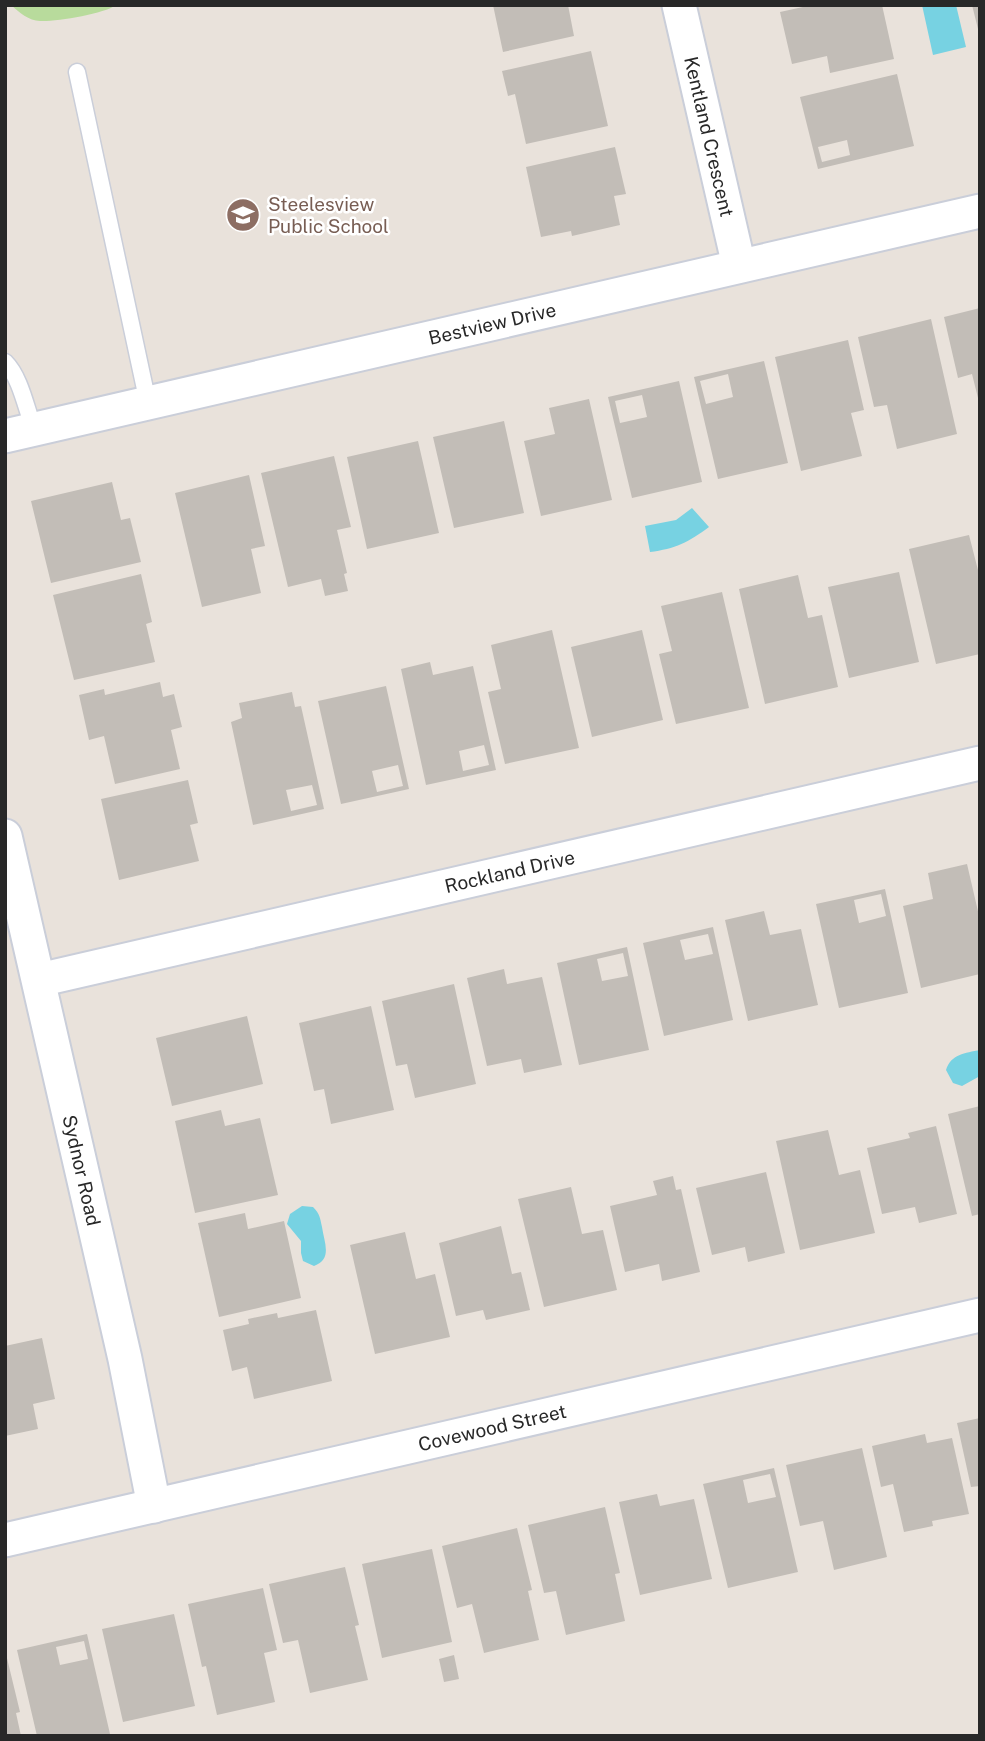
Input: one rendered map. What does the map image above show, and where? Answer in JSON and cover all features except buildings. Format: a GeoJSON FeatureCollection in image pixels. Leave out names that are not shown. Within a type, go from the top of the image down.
{"type":"FeatureCollection","features":[{"type":"Feature","properties":{"kind":"street","name":"Kentland Crescent"},"geometry":{"type":"LineString","coordinates":[[679,5],[739,266]]}},
{"type":"Feature","properties":{"kind":"street","name":"Bestview Drive"},"geometry":{"type":"LineString","coordinates":[[19,433],[980,211]]}},
{"type":"Feature","properties":{"kind":"street","name":"Rockland Drive"},"geometry":{"type":"LineString","coordinates":[[39,980],[980,762]]}},
{"type":"Feature","properties":{"kind":"street","name":"Sydnor Road"},"geometry":{"type":"LineString","coordinates":[[5,836],[125,1359],[154,1506]]}},
{"type":"Feature","properties":{"kind":"street","name":"Covewood Street"},"geometry":{"type":"LineString","coordinates":[[5,1540],[980,1315]]}},
{"type":"Feature","properties":{"kind":"lane"},"geometry":{"type":"LineString","coordinates":[[77,72],[148,403]]}},
{"type":"Feature","properties":{"kind":"lane"},"geometry":{"type":"LineString","coordinates":[[5,362],[17,383],[19,433]]}},
{"type":"Feature","properties":{"kind":"green space"},"geometry":{"type":"Polygon","coordinates":[[[11,5],[116,5],[79,17],[36,21],[11,5]]]}},
{"type":"Feature","properties":{"kind":"water"},"geometry":{"type":"Polygon","coordinates":[[[922,5],[956,5],[966,47],[933,55],[922,5]]]}},
{"type":"Feature","properties":{"kind":"water"},"geometry":{"type":"Polygon","coordinates":[[[692,508],[709,527],[681,544],[650,552],[645,526],[676,520],[692,508]]]}},
{"type":"Feature","properties":{"kind":"water"},"geometry":{"type":"Polygon","coordinates":[[[980,1050],[980,1076],[962,1086],[953,1083],[946,1070],[951,1061],[959,1055],[980,1050]]]}},
{"type":"Feature","properties":{"kind":"water"},"geometry":{"type":"Polygon","coordinates":[[[302,1206],[313,1207],[322,1227],[325,1255],[320,1263],[314,1266],[303,1261],[301,1241],[287,1224],[290,1214],[302,1206]]]}},
{"type":"Feature","properties":{"kind":"place","name":"Steelesview Public School"},"geometry":{"type":"Point","coordinates":[243,215]}}]}
